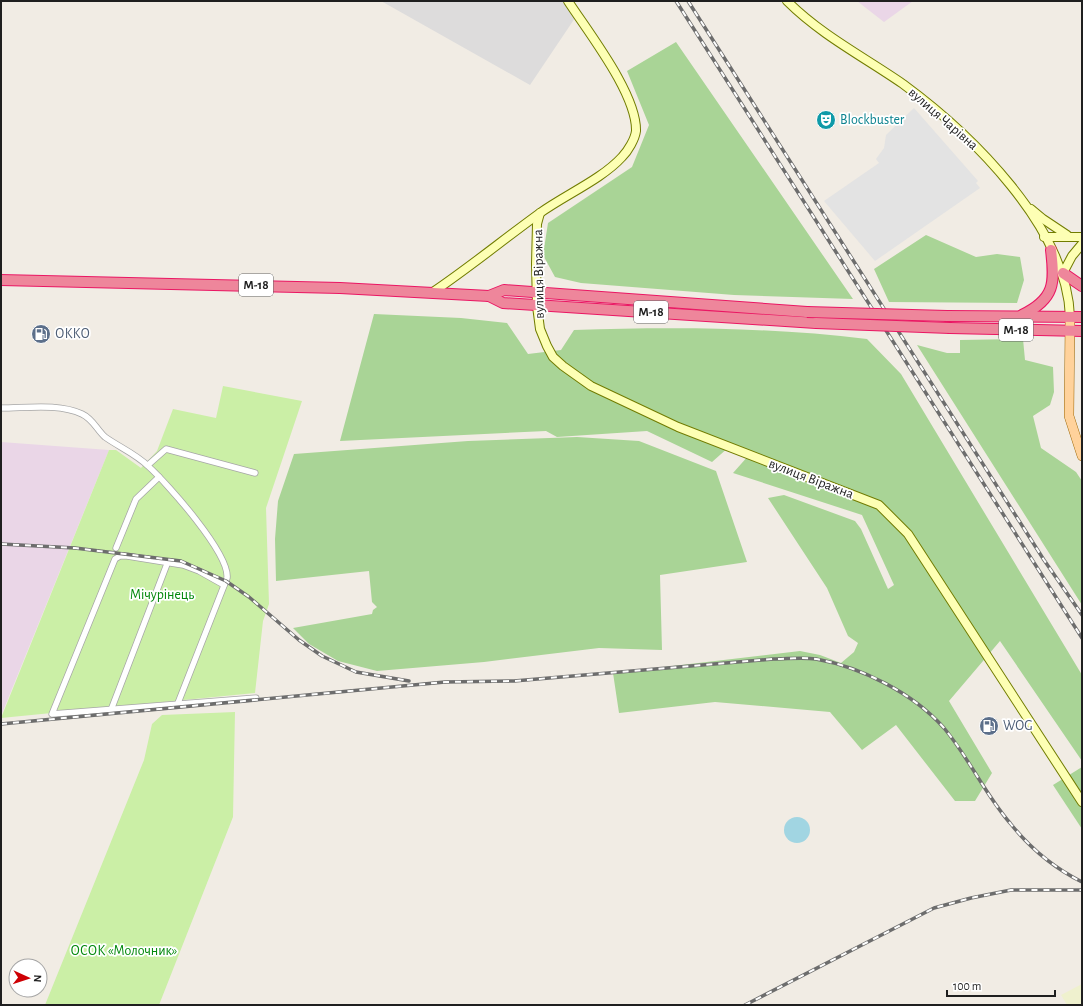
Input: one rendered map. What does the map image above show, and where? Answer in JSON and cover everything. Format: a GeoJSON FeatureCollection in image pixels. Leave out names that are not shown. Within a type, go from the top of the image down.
{"type":"FeatureCollection","features":[{"type":"Feature","properties":{"kind":"highway"},"geometry":{"type":"LineString","coordinates":[[1020,316],[1035,309],[1046,299],[1053,284],[1051,250]]}},
{"type":"Feature","properties":{"kind":"highway"},"geometry":{"type":"LineString","coordinates":[[1063,273],[1082,286]]}},
{"type":"Feature","properties":{"kind":"highway","name":"М-18"},"geometry":{"type":"LineString","coordinates":[[1,280],[208,284],[433,292],[489,296],[503,303],[537,306],[816,323],[1082,331]]}},
{"type":"Feature","properties":{"kind":"highway","name":"М-18"},"geometry":{"type":"LineString","coordinates":[[489,296],[504,290],[536,291],[807,312],[947,316],[1082,317]]}},
{"type":"Feature","properties":{"kind":"main road"},"geometry":{"type":"LineString","coordinates":[[433,292],[466,270],[540,213],[609,168],[629,149],[636,132],[634,112],[624,89],[568,1]]}},
{"type":"Feature","properties":{"kind":"main road","name":"вулиця Чарівна"},"geometry":{"type":"LineString","coordinates":[[787,1],[804,18],[924,100],[970,140],[1023,201],[1044,237],[1063,273],[1069,303],[1070,317]]}},
{"type":"Feature","properties":{"kind":"main road"},"geometry":{"type":"LineString","coordinates":[[1023,201],[1043,219],[1068,235]]}},
{"type":"Feature","properties":{"kind":"main road","name":"вулиця Віражна"},"geometry":{"type":"LineString","coordinates":[[540,213],[537,224],[537,306],[540,329],[553,357],[591,386],[685,430],[879,505],[908,534],[1082,802]]}},
{"type":"Feature","properties":{"kind":"main road"},"geometry":{"type":"LineString","coordinates":[[1044,237],[1068,235],[1082,237]]}},
{"type":"Feature","properties":{"kind":"main road"},"geometry":{"type":"LineString","coordinates":[[1063,273],[1072,256],[1082,244]]}},
{"type":"Feature","properties":{"kind":"main road"},"geometry":{"type":"LineString","coordinates":[[1070,317],[1069,416],[1082,456]]}},
{"type":"Feature","properties":{"kind":"street"},"geometry":{"type":"LineString","coordinates":[[1,408],[59,408],[83,414],[93,422],[104,436],[148,465],[208,535],[225,564],[228,573],[178,703]]}},
{"type":"Feature","properties":{"kind":"street"},"geometry":{"type":"LineString","coordinates":[[148,465],[166,450],[255,473]]}},
{"type":"Feature","properties":{"kind":"street"},"geometry":{"type":"LineString","coordinates":[[116,548],[136,499],[159,477]]}},
{"type":"Feature","properties":{"kind":"street"},"geometry":{"type":"LineString","coordinates":[[224,585],[199,571],[183,565],[127,556],[120,556],[115,559],[52,714],[256,698]]}},
{"type":"Feature","properties":{"kind":"street"},"geometry":{"type":"LineString","coordinates":[[111,710],[166,564]]}},
{"type":"Feature","properties":{"kind":"shaded area"},"geometry":{"type":"Polygon","coordinates":[[[381,1],[569,1],[577,15],[530,85],[381,1]]]}},
{"type":"Feature","properties":{"kind":"shaded area"},"geometry":{"type":"Polygon","coordinates":[[[857,1],[913,1],[884,22],[857,1]]]}},
{"type":"Feature","properties":{"kind":"shaded area"},"geometry":{"type":"Polygon","coordinates":[[[914,108],[978,181],[976,183],[980,188],[875,261],[824,201],[879,163],[876,159],[884,148],[886,135],[914,108]]]}},
{"type":"Feature","properties":{"kind":"shaded area"},"geometry":{"type":"Polygon","coordinates":[[[1,442],[109,450],[1,716],[1,442]]]}},
{"type":"Feature","properties":{"kind":"green space"},"geometry":{"type":"Polygon","coordinates":[[[676,42],[853,299],[734,295],[581,283],[555,277],[543,255],[548,223],[632,167],[649,125],[627,71],[676,42]]]}},
{"type":"Feature","properties":{"kind":"green space"},"geometry":{"type":"Polygon","coordinates":[[[926,235],[976,257],[997,254],[1020,257],[1024,280],[1017,303],[889,302],[874,269],[926,235]]]}},
{"type":"Feature","properties":{"kind":"green space"},"geometry":{"type":"Polygon","coordinates":[[[374,314],[461,318],[507,323],[528,354],[561,350],[574,330],[647,328],[757,330],[867,339],[901,374],[1082,675],[1082,761],[1000,641],[949,701],[992,773],[975,801],[955,801],[896,725],[862,750],[830,712],[715,702],[619,713],[613,673],[800,651],[820,655],[841,663],[854,652],[858,643],[848,636],[827,588],[768,498],[784,495],[855,521],[861,529],[888,589],[894,585],[862,515],[733,473],[749,455],[729,447],[712,462],[647,431],[557,437],[546,431],[340,441],[374,314]]]}},
{"type":"Feature","properties":{"kind":"green space"},"geometry":{"type":"Polygon","coordinates":[[[1023,339],[1025,360],[1053,367],[1054,392],[1050,405],[1033,416],[1041,448],[1076,472],[1082,481],[1082,605],[917,345],[947,353],[960,353],[960,340],[1023,339]]]}},
{"type":"Feature","properties":{"kind":"green space","name":"Мічурінець"},"geometry":{"type":"Polygon","coordinates":[[[223,386],[302,401],[266,508],[269,604],[263,621],[255,693],[1,718],[109,450],[116,450],[141,468],[157,451],[173,409],[216,418],[223,386]]]}},
{"type":"Feature","properties":{"kind":"green space"},"geometry":{"type":"Polygon","coordinates":[[[577,437],[639,441],[716,471],[747,562],[660,575],[662,650],[599,648],[484,662],[377,671],[338,661],[309,644],[293,628],[372,614],[373,610],[377,607],[372,602],[369,571],[276,581],[275,539],[278,501],[294,454],[468,441],[577,437]]]}},
{"type":"Feature","properties":{"kind":"green space","name":"ОСОК «Молочник»"},"geometry":{"type":"Polygon","coordinates":[[[235,712],[233,817],[159,1005],[45,1005],[144,760],[152,724],[162,715],[235,712]]]}},
{"type":"Feature","properties":{"kind":"green space"},"geometry":{"type":"Polygon","coordinates":[[[1082,767],[1082,829],[1053,785],[1082,767]]]}},
{"type":"Feature","properties":{"kind":"green space"},"geometry":{"type":"Polygon","coordinates":[[[1082,984],[1082,1005],[1067,1005],[1061,995],[1082,984]]]}},
{"type":"Feature","properties":{"kind":"water"},"geometry":{"type":"Polygon","coordinates":[[[797,817],[806,821],[810,830],[806,839],[797,843],[788,839],[784,830],[788,821],[797,817]]]}},
{"type":"Feature","properties":{"kind":"railway"},"geometry":{"type":"LineString","coordinates":[[676,1],[1082,638]]}},
{"type":"Feature","properties":{"kind":"railway"},"geometry":{"type":"LineString","coordinates":[[688,1],[1044,560],[1082,615]]}},
{"type":"Feature","properties":{"kind":"railway"},"geometry":{"type":"LineString","coordinates":[[1,544],[75,548],[181,561],[226,581],[249,597],[299,640],[322,656],[356,672],[409,681]]}},
{"type":"Feature","properties":{"kind":"railway"},"geometry":{"type":"LineString","coordinates":[[1,724],[445,682],[514,681],[773,659],[816,659],[851,668],[885,683],[902,693],[931,715],[953,740],[1001,812],[1017,832],[1052,864],[1082,882]]}},
{"type":"Feature","properties":{"kind":"railway"},"geometry":{"type":"LineString","coordinates":[[745,1005],[934,908],[971,898],[1011,890],[1082,890]]}},
{"type":"Feature","properties":{"kind":"place","name":"Blockbuster"},"geometry":{"type":"Point","coordinates":[826,120]}},
{"type":"Feature","properties":{"kind":"place","name":"ОККО"},"geometry":{"type":"Point","coordinates":[41,334]}},
{"type":"Feature","properties":{"kind":"place","name":"WOG"},"geometry":{"type":"Point","coordinates":[989,726]}}]}
